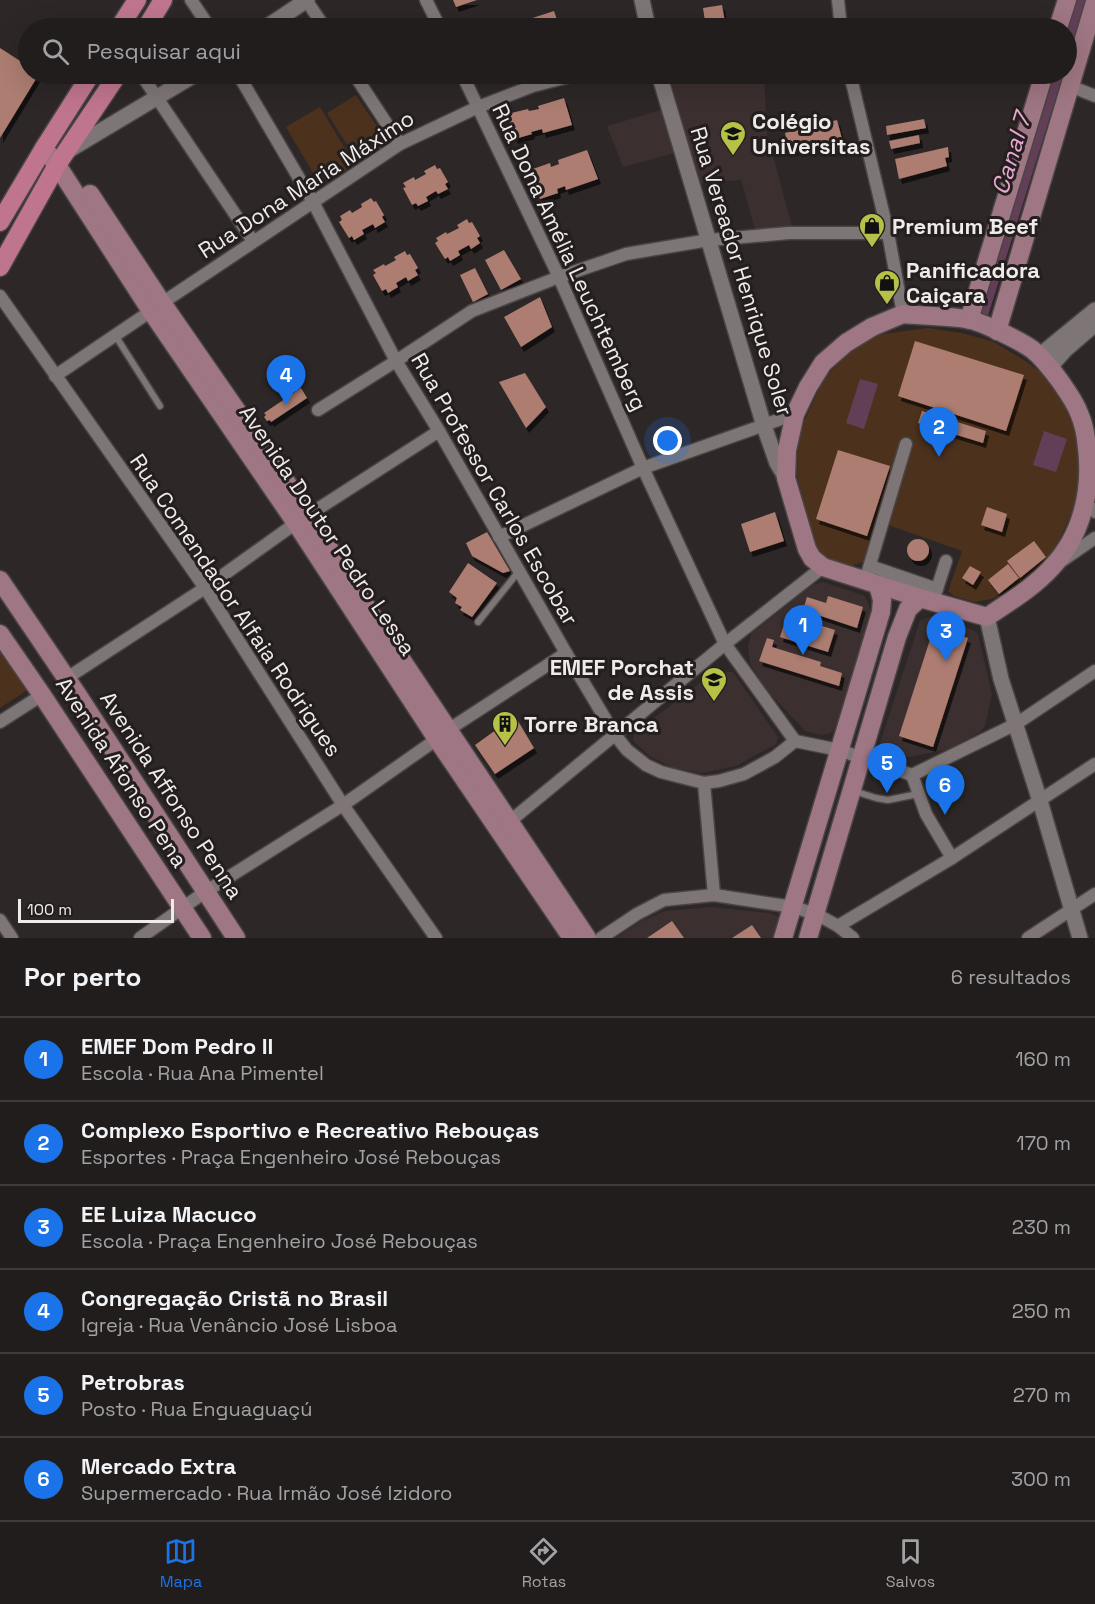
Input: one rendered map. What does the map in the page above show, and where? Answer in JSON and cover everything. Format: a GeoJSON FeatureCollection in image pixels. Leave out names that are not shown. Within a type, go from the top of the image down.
{"type":"FeatureCollection","features":[{"type":"Feature","properties":{"kind":"main road"},"geometry":{"type":"LineString","coordinates":[[125,18],[137,0]]}},
{"type":"Feature","properties":{"kind":"main road"},"geometry":{"type":"LineString","coordinates":[[152,18],[163,0]]}},
{"type":"Feature","properties":{"kind":"main road"},"geometry":{"type":"LineString","coordinates":[[1061,18],[1067,0]]}},
{"type":"Feature","properties":{"kind":"main road"},"geometry":{"type":"LineString","coordinates":[[1077,62],[1095,2]]}},
{"type":"Feature","properties":{"kind":"main road"},"geometry":{"type":"LineString","coordinates":[[0,222],[85,84]]}},
{"type":"Feature","properties":{"kind":"main road"},"geometry":{"type":"LineString","coordinates":[[0,267],[62,157],[111,84]]}},
{"type":"Feature","properties":{"kind":"main road"},"geometry":{"type":"LineString","coordinates":[[969,320],[1036,84]]}},
{"type":"Feature","properties":{"kind":"main road"},"geometry":{"type":"LineString","coordinates":[[997,331],[1070,86]]}},
{"type":"Feature","properties":{"kind":"main road","name":"Avenida Doutor Pedro Lessa"},"geometry":{"type":"LineString","coordinates":[[44,148],[62,157],[157,307],[302,519],[572,938]]}},
{"type":"Feature","properties":{"kind":"main road"},"geometry":{"type":"LineString","coordinates":[[903,314],[969,320],[997,331],[1032,350],[1045,362],[1080,413],[1086,435],[1093,507],[1082,516],[1064,551],[1052,567],[1033,585],[987,617],[871,578],[823,567],[812,558],[807,549],[786,478],[788,450],[795,414],[808,387],[824,363],[846,343],[872,327],[903,314]]}},
{"type":"Feature","properties":{"kind":"main road"},"geometry":{"type":"LineString","coordinates":[[783,938],[881,612],[882,600],[871,578]]}},
{"type":"Feature","properties":{"kind":"main road","name":"Avenida Affonso Penna"},"geometry":{"type":"LineString","coordinates":[[0,580],[67,678],[236,938]]}},
{"type":"Feature","properties":{"kind":"main road"},"geometry":{"type":"LineString","coordinates":[[808,938],[860,757],[904,620],[908,609],[930,597]]}},
{"type":"Feature","properties":{"kind":"main road"},"geometry":{"type":"LineString","coordinates":[[881,612],[904,620]]}},
{"type":"Feature","properties":{"kind":"main road","name":"Avenida Afonso Pena"},"geometry":{"type":"LineString","coordinates":[[0,634],[202,938]]}},
{"type":"Feature","properties":{"kind":"main road","name":"Avenida Doutor Pedro Lessa"},"geometry":{"type":"LineString","coordinates":[[442,735],[509,822],[587,938]]}},
{"type":"Feature","properties":{"kind":"street"},"geometry":{"type":"LineString","coordinates":[[191,0],[203,18]]}},
{"type":"Feature","properties":{"kind":"street"},"geometry":{"type":"LineString","coordinates":[[280,18],[307,0],[319,18]]}},
{"type":"Feature","properties":{"kind":"street"},"geometry":{"type":"LineString","coordinates":[[426,0],[435,18]]}},
{"type":"Feature","properties":{"kind":"street"},"geometry":{"type":"LineString","coordinates":[[642,0],[646,18]]}},
{"type":"Feature","properties":{"kind":"street"},"geometry":{"type":"LineString","coordinates":[[838,0],[840,18]]}},
{"type":"Feature","properties":{"kind":"street"},"geometry":{"type":"LineString","coordinates":[[147,84],[253,241]]}},
{"type":"Feature","properties":{"kind":"street"},"geometry":{"type":"LineString","coordinates":[[62,157],[179,84]]}},
{"type":"Feature","properties":{"kind":"street","name":"Rua Professor Carlos Escobar"},"geometry":{"type":"LineString","coordinates":[[244,84],[313,202],[396,361],[439,431],[566,653],[615,735],[627,750],[646,765],[668,774],[704,783],[734,777],[761,766],[795,741]]}},
{"type":"Feature","properties":{"kind":"street"},"geometry":{"type":"LineString","coordinates":[[361,84],[400,144]]}},
{"type":"Feature","properties":{"kind":"street","name":"Rua Dona Amélia Leuchtemberg"},"geometry":{"type":"LineString","coordinates":[[467,84],[559,277],[643,468],[725,644],[795,741]]}},
{"type":"Feature","properties":{"kind":"street","name":"Rua Dona Maria Máximo"},"geometry":{"type":"LineString","coordinates":[[55,376],[400,144],[478,107],[544,84]]}},
{"type":"Feature","properties":{"kind":"street","name":"Rua Vereador Henrique Soler"},"geometry":{"type":"LineString","coordinates":[[662,84],[764,426],[777,464],[786,478]]}},
{"type":"Feature","properties":{"kind":"street"},"geometry":{"type":"LineString","coordinates":[[852,84],[888,233],[903,314]]}},
{"type":"Feature","properties":{"kind":"street"},"geometry":{"type":"LineString","coordinates":[[1070,86],[1095,96]]}},
{"type":"Feature","properties":{"kind":"street"},"geometry":{"type":"LineString","coordinates":[[318,410],[472,311],[626,254],[709,240],[789,233],[888,233]]}},
{"type":"Feature","properties":{"kind":"street","name":"Rua Comendador Alfaia Rodrigues"},"geometry":{"type":"LineString","coordinates":[[0,296],[205,588],[343,805],[436,938]]}},
{"type":"Feature","properties":{"kind":"street"},"geometry":{"type":"LineString","coordinates":[[1045,362],[1095,310]]}},
{"type":"Feature","properties":{"kind":"street"},"geometry":{"type":"LineString","coordinates":[[1045,362],[1065,350],[1095,324]]}},
{"type":"Feature","properties":{"kind":"street"},"geometry":{"type":"LineString","coordinates":[[499,537],[643,468],[795,414]]}},
{"type":"Feature","properties":{"kind":"street"},"geometry":{"type":"LineString","coordinates":[[67,678],[205,588],[302,519],[439,431]]}},
{"type":"Feature","properties":{"kind":"street"},"geometry":{"type":"LineString","coordinates":[[871,578],[906,444]]}},
{"type":"Feature","properties":{"kind":"street"},"geometry":{"type":"LineString","coordinates":[[1052,567],[1095,537],[1092,531],[1095,525]]}},
{"type":"Feature","properties":{"kind":"street"},"geometry":{"type":"LineString","coordinates":[[930,597],[946,561]]}},
{"type":"Feature","properties":{"kind":"street"},"geometry":{"type":"LineString","coordinates":[[509,822],[725,644],[823,567]]}},
{"type":"Feature","properties":{"kind":"street"},"geometry":{"type":"LineString","coordinates":[[987,617],[1001,679],[1080,938]]}},
{"type":"Feature","properties":{"kind":"street"},"geometry":{"type":"LineString","coordinates":[[140,938],[206,892],[343,805],[442,735],[566,653]]}},
{"type":"Feature","properties":{"kind":"street"},"geometry":{"type":"LineString","coordinates":[[795,741],[839,750],[912,775],[1016,724],[1095,671]]}},
{"type":"Feature","properties":{"kind":"street"},"geometry":{"type":"LineString","coordinates":[[0,722],[42,694]]}},
{"type":"Feature","properties":{"kind":"street"},"geometry":{"type":"LineString","coordinates":[[838,926],[952,858],[1095,764]]}},
{"type":"Feature","properties":{"kind":"street"},"geometry":{"type":"LineString","coordinates":[[912,775],[926,814],[952,858]]}},
{"type":"Feature","properties":{"kind":"street"},"geometry":{"type":"LineString","coordinates":[[704,783],[714,895]]}},
{"type":"Feature","properties":{"kind":"street"},"geometry":{"type":"LineString","coordinates":[[1028,938],[1095,894]]}},
{"type":"Feature","properties":{"kind":"street"},"geometry":{"type":"LineString","coordinates":[[601,938],[636,914],[664,900],[714,895],[793,907],[816,914],[838,926],[853,938]]}},
{"type":"Feature","properties":{"kind":"street"},"geometry":{"type":"LineString","coordinates":[[0,920],[12,938]]}},
{"type":"Feature","properties":{"kind":"lane"},"geometry":{"type":"LineString","coordinates":[[119,18],[131,0]]}},
{"type":"Feature","properties":{"kind":"lane"},"geometry":{"type":"LineString","coordinates":[[0,213],[78,84]]}},
{"type":"Feature","properties":{"kind":"lane"},"geometry":{"type":"LineString","coordinates":[[115,335],[160,406]]}},
{"type":"Feature","properties":{"kind":"lane"},"geometry":{"type":"LineString","coordinates":[[478,622],[519,571]]}},
{"type":"Feature","properties":{"kind":"lane"},"geometry":{"type":"LineString","coordinates":[[851,790],[888,800],[918,794]]}},
{"type":"Feature","properties":{"kind":"shaded area","name":"Colégio Universitas"},"geometry":{"type":"Polygon","coordinates":[[[671,84],[764,84],[767,134],[792,226],[755,229],[741,180],[701,183],[671,84]]]}},
{"type":"Feature","properties":{"kind":"shaded area"},"geometry":{"type":"Polygon","coordinates":[[[356,95],[388,143],[358,162],[327,113],[356,95]]]}},
{"type":"Feature","properties":{"kind":"shaded area"},"geometry":{"type":"Polygon","coordinates":[[[320,107],[355,165],[320,185],[286,127],[320,107]]]}},
{"type":"Feature","properties":{"kind":"shaded area"},"geometry":{"type":"Polygon","coordinates":[[[661,110],[675,153],[623,167],[607,126],[661,110]]]}},
{"type":"Feature","properties":{"kind":"shaded area"},"geometry":{"type":"Polygon","coordinates":[[[928,328],[962,333],[994,342],[1027,362],[1040,372],[1066,403],[1078,437],[1078,488],[1072,512],[1056,547],[1034,572],[992,599],[974,602],[954,596],[948,591],[962,551],[880,522],[865,561],[849,567],[821,555],[816,550],[808,524],[797,476],[798,435],[823,380],[846,355],[861,344],[882,334],[928,328]]]}},
{"type":"Feature","properties":{"kind":"shaded area"},"geometry":{"type":"Polygon","coordinates":[[[860,379],[878,384],[864,429],[846,423],[860,379]]]}},
{"type":"Feature","properties":{"kind":"shaded area"},"geometry":{"type":"Polygon","coordinates":[[[1044,431],[1067,439],[1056,472],[1033,465],[1044,431]]]}},
{"type":"Feature","properties":{"kind":"shaded area"},"geometry":{"type":"Polygon","coordinates":[[[823,582],[865,596],[871,611],[836,725],[833,731],[821,735],[805,731],[764,687],[750,663],[748,647],[751,634],[813,585],[823,582]]]}},
{"type":"Feature","properties":{"kind":"shaded area"},"geometry":{"type":"Polygon","coordinates":[[[931,616],[971,629],[978,634],[992,694],[985,726],[980,732],[950,749],[909,757],[890,754],[879,746],[920,621],[931,616]]]}},
{"type":"Feature","properties":{"kind":"shaded area"},"geometry":{"type":"Polygon","coordinates":[[[0,647],[29,689],[0,708],[0,647]]]}},
{"type":"Feature","properties":{"kind":"shaded area","name":"EMEF Porchat de Assis"},"geometry":{"type":"Polygon","coordinates":[[[716,671],[733,672],[778,737],[776,744],[736,766],[702,773],[674,768],[651,757],[633,741],[634,733],[716,671]]]}},
{"type":"Feature","properties":{"kind":"shaded area"},"geometry":{"type":"Polygon","coordinates":[[[712,907],[769,913],[779,917],[782,923],[777,938],[616,938],[640,922],[665,911],[712,907]]]}},
{"type":"Feature","properties":{"kind":"building"},"geometry":{"type":"Polygon","coordinates":[[[453,0],[477,0],[456,7],[453,0]]]}},
{"type":"Feature","properties":{"kind":"building"},"geometry":{"type":"Polygon","coordinates":[[[722,5],[724,18],[704,18],[703,8],[722,5]]]}},
{"type":"Feature","properties":{"kind":"building"},"geometry":{"type":"Polygon","coordinates":[[[554,11],[556,18],[532,18],[554,11]]]}},
{"type":"Feature","properties":{"kind":"building"},"geometry":{"type":"Polygon","coordinates":[[[0,48],[18,60],[18,84],[33,84],[0,138],[0,48]]]}},
{"type":"Feature","properties":{"kind":"building"},"geometry":{"type":"Polygon","coordinates":[[[564,98],[572,125],[543,133],[542,129],[515,139],[507,114],[539,109],[538,106],[564,98]]]}},
{"type":"Feature","properties":{"kind":"building"},"geometry":{"type":"Polygon","coordinates":[[[924,119],[926,128],[887,135],[886,126],[924,119]]]}},
{"type":"Feature","properties":{"kind":"building"},"geometry":{"type":"Polygon","coordinates":[[[837,120],[842,139],[789,152],[785,133],[837,120]]]}},
{"type":"Feature","properties":{"kind":"building"},"geometry":{"type":"Polygon","coordinates":[[[919,135],[920,143],[891,149],[889,141],[919,135]]]}},
{"type":"Feature","properties":{"kind":"building"},"geometry":{"type":"Polygon","coordinates":[[[948,147],[949,157],[945,158],[947,166],[899,179],[895,159],[948,147]]]}},
{"type":"Feature","properties":{"kind":"building"},"geometry":{"type":"Polygon","coordinates":[[[587,150],[598,179],[566,190],[565,186],[557,189],[558,193],[540,199],[530,170],[550,163],[551,167],[559,164],[558,160],[587,150]]]}},
{"type":"Feature","properties":{"kind":"building"},"geometry":{"type":"Polygon","coordinates":[[[435,165],[437,169],[440,168],[448,182],[445,184],[448,189],[438,194],[436,191],[426,197],[428,201],[418,206],[416,203],[412,205],[403,188],[406,187],[403,183],[426,174],[424,171],[435,165]]]}},
{"type":"Feature","properties":{"kind":"building"},"geometry":{"type":"Polygon","coordinates":[[[371,198],[374,202],[376,201],[384,215],[382,217],[385,222],[375,228],[373,224],[362,230],[364,234],[354,240],[352,236],[349,238],[339,222],[342,220],[340,216],[350,210],[352,213],[371,198]]]}},
{"type":"Feature","properties":{"kind":"building"},"geometry":{"type":"Polygon","coordinates":[[[467,219],[469,223],[472,222],[480,236],[477,238],[480,243],[471,249],[469,245],[458,251],[460,255],[450,261],[448,257],[445,259],[435,243],[438,241],[436,238],[459,228],[457,225],[467,219]]]}},
{"type":"Feature","properties":{"kind":"building"},"geometry":{"type":"Polygon","coordinates":[[[504,250],[521,279],[501,290],[485,260],[504,250]]]}},
{"type":"Feature","properties":{"kind":"building"},"geometry":{"type":"Polygon","coordinates":[[[405,251],[407,255],[410,254],[418,268],[415,270],[418,275],[408,281],[406,277],[396,283],[398,287],[388,293],[386,289],[382,291],[373,275],[376,273],[373,270],[396,260],[394,257],[405,251]]]}},
{"type":"Feature","properties":{"kind":"building"},"geometry":{"type":"Polygon","coordinates":[[[475,268],[488,294],[473,302],[460,275],[475,268]]]}},
{"type":"Feature","properties":{"kind":"building"},"geometry":{"type":"Polygon","coordinates":[[[540,297],[552,327],[521,347],[504,317],[540,297]]]}},
{"type":"Feature","properties":{"kind":"building"},"geometry":{"type":"Polygon","coordinates":[[[915,341],[1024,375],[1006,431],[898,396],[915,341]]]}},
{"type":"Feature","properties":{"kind":"building"},"geometry":{"type":"Polygon","coordinates":[[[525,373],[546,407],[526,428],[499,382],[525,373]]]}},
{"type":"Feature","properties":{"kind":"building"},"geometry":{"type":"Polygon","coordinates":[[[301,388],[307,398],[271,422],[267,421],[264,413],[301,388]]]}},
{"type":"Feature","properties":{"kind":"building"},"geometry":{"type":"Polygon","coordinates":[[[922,411],[986,431],[983,443],[918,423],[922,411]]]}},
{"type":"Feature","properties":{"kind":"building"},"geometry":{"type":"Polygon","coordinates":[[[838,450],[890,466],[867,536],[816,519],[838,450]]]}},
{"type":"Feature","properties":{"kind":"building"},"geometry":{"type":"Polygon","coordinates":[[[987,507],[1007,514],[1002,532],[981,525],[987,507]]]}},
{"type":"Feature","properties":{"kind":"building"},"geometry":{"type":"Polygon","coordinates":[[[775,512],[784,541],[750,552],[741,524],[775,512]]]}},
{"type":"Feature","properties":{"kind":"building"},"geometry":{"type":"Polygon","coordinates":[[[487,532],[510,571],[503,573],[472,556],[466,543],[487,532]]]}},
{"type":"Feature","properties":{"kind":"building"},"geometry":{"type":"Polygon","coordinates":[[[918,539],[926,542],[929,550],[926,558],[918,561],[910,558],[907,550],[910,542],[918,539]]]}},
{"type":"Feature","properties":{"kind":"building"},"geometry":{"type":"Polygon","coordinates":[[[1034,541],[1046,557],[1020,578],[1007,561],[1034,541]]]}},
{"type":"Feature","properties":{"kind":"building"},"geometry":{"type":"Polygon","coordinates":[[[468,563],[497,583],[472,617],[460,610],[462,607],[455,603],[457,598],[449,592],[468,563]]]}},
{"type":"Feature","properties":{"kind":"building"},"geometry":{"type":"Polygon","coordinates":[[[1008,564],[1019,578],[999,594],[988,580],[1008,564]]]}},
{"type":"Feature","properties":{"kind":"building"},"geometry":{"type":"Polygon","coordinates":[[[970,566],[981,572],[973,585],[962,578],[970,566]]]}},
{"type":"Feature","properties":{"kind":"building"},"geometry":{"type":"Polygon","coordinates":[[[828,596],[863,607],[857,628],[803,610],[807,597],[826,603],[828,596]]]}},
{"type":"Feature","properties":{"kind":"building"},"geometry":{"type":"Polygon","coordinates":[[[787,615],[835,630],[828,652],[780,637],[787,615]]]}},
{"type":"Feature","properties":{"kind":"building"},"geometry":{"type":"Polygon","coordinates":[[[934,627],[968,638],[933,747],[899,736],[934,627]]]}},
{"type":"Feature","properties":{"kind":"building"},"geometry":{"type":"Polygon","coordinates":[[[767,638],[774,640],[772,647],[821,662],[820,666],[842,673],[839,686],[759,661],[767,638]]]}},
{"type":"Feature","properties":{"kind":"building","name":"Torre Branca"},"geometry":{"type":"Polygon","coordinates":[[[515,716],[534,748],[495,774],[475,745],[515,716]]]}},
{"type":"Feature","properties":{"kind":"building"},"geometry":{"type":"Polygon","coordinates":[[[672,921],[684,938],[647,938],[672,921]]]}},
{"type":"Feature","properties":{"kind":"building"},"geometry":{"type":"Polygon","coordinates":[[[752,925],[761,938],[732,938],[752,925]]]}},
{"type":"Feature","properties":{"kind":"waterway","name":"Canal 7"},"geometry":{"type":"LineString","coordinates":[[1075,18],[1081,0]]}},
{"type":"Feature","properties":{"kind":"waterway","name":"Canal 7"},"geometry":{"type":"LineString","coordinates":[[983,315],[1055,84]]}},
{"type":"Feature","properties":{"kind":"place","name":"Colégio Universitas"},"geometry":{"type":"Point","coordinates":[733,157]}},
{"type":"Feature","properties":{"kind":"place","name":"Premium Beef"},"geometry":{"type":"Point","coordinates":[872,249]}},
{"type":"Feature","properties":{"kind":"place","name":"Panificadora Caiçara"},"geometry":{"type":"Point","coordinates":[887,306]}},
{"type":"Feature","properties":{"kind":"place","name":"Congregação Cristã no Brasil"},"geometry":{"type":"Point","coordinates":[286,405]}},
{"type":"Feature","properties":{"kind":"place","name":"Complexo Esportivo e Recreativo Rebouças"},"geometry":{"type":"Point","coordinates":[939,457]}},
{"type":"Feature","properties":{"kind":"place","name":"EMEF Dom Pedro II"},"geometry":{"type":"Point","coordinates":[803,655]}},
{"type":"Feature","properties":{"kind":"place","name":"EE Luiza Macuco"},"geometry":{"type":"Point","coordinates":[946,661]}},
{"type":"Feature","properties":{"kind":"place","name":"EMEF Porchat de Assis"},"geometry":{"type":"Point","coordinates":[714,703]}},
{"type":"Feature","properties":{"kind":"place","name":"Torre Branca"},"geometry":{"type":"Point","coordinates":[505,747]}},
{"type":"Feature","properties":{"kind":"place","name":"Petrobras"},"geometry":{"type":"Point","coordinates":[887,793]}},
{"type":"Feature","properties":{"kind":"place","name":"Mercado Extra"},"geometry":{"type":"Point","coordinates":[945,815]}}]}
